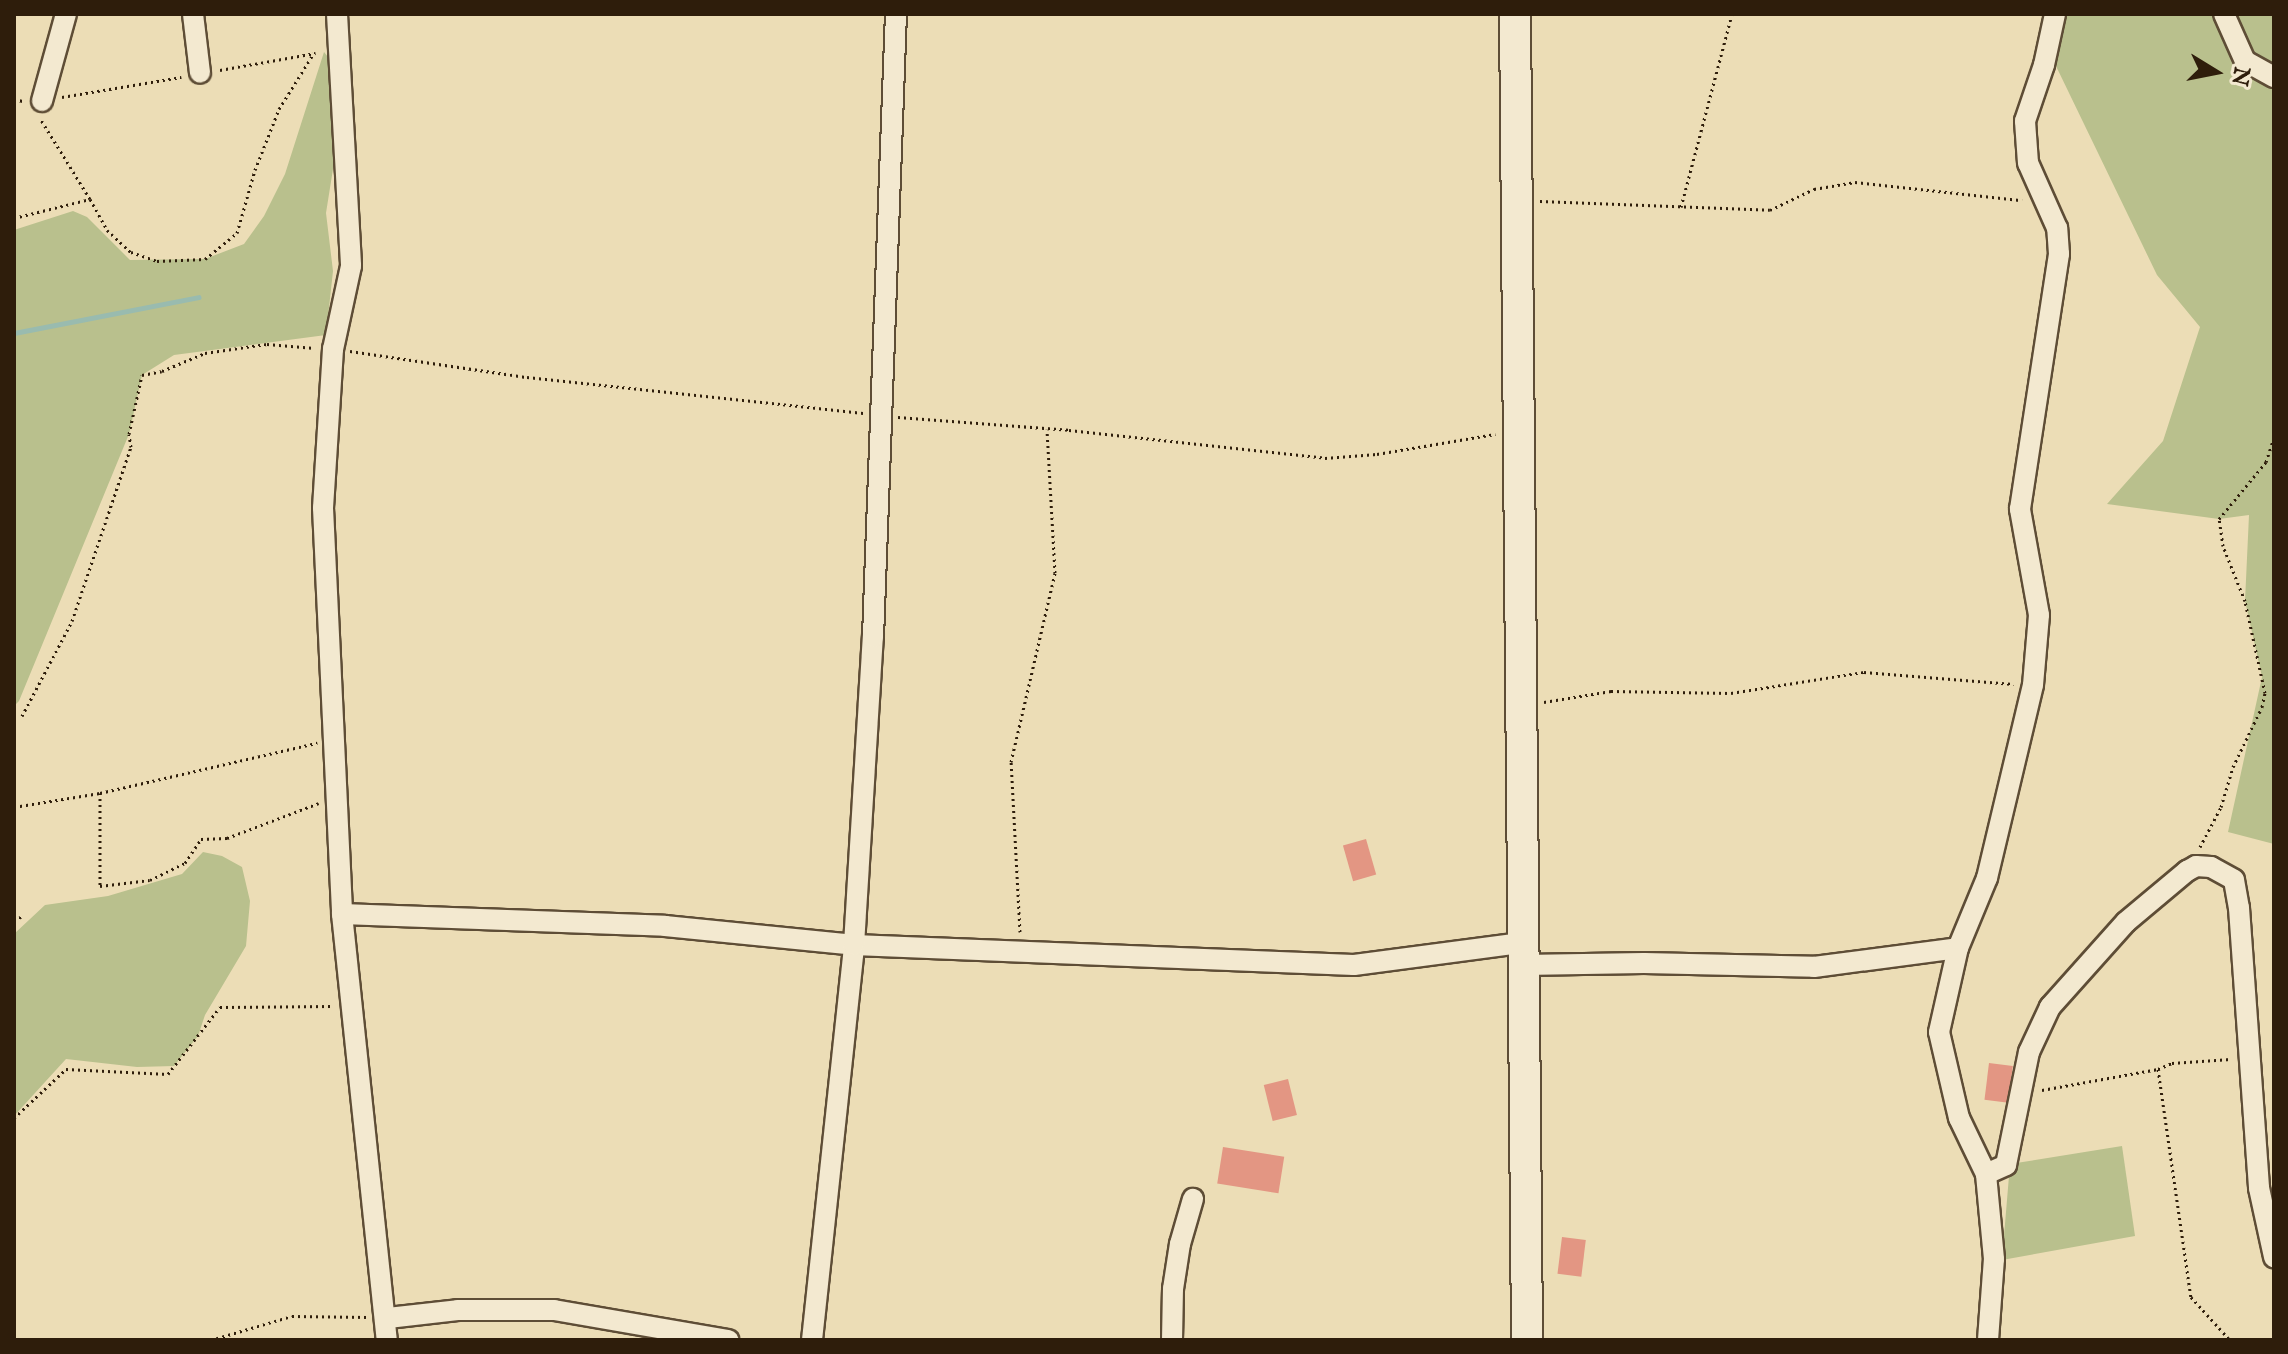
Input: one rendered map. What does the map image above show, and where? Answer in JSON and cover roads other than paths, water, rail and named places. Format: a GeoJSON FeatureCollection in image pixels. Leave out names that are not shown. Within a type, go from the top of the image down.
{"type":"FeatureCollection","features":[{"type":"Feature","properties":{"kind":"street"},"geometry":{"type":"LineString","coordinates":[[36,102],[66,14]]}},
{"type":"Feature","properties":{"kind":"street"},"geometry":{"type":"LineString","coordinates":[[193,14],[200,73]]}},
{"type":"Feature","properties":{"kind":"street"},"geometry":{"type":"LineString","coordinates":[[337,14],[351,266],[333,349],[323,508],[342,914],[388,1318],[387,1340]]}},
{"type":"Feature","properties":{"kind":"street"},"geometry":{"type":"LineString","coordinates":[[812,1340],[854,945],[873,637],[896,14]]}},
{"type":"Feature","properties":{"kind":"street"},"geometry":{"type":"LineString","coordinates":[[1515,14],[1527,1340]]}},
{"type":"Feature","properties":{"kind":"street"},"geometry":{"type":"LineString","coordinates":[[1988,1340],[1994,1259],[1986,1174],[1959,1118],[1939,1032],[1958,948],[1987,878],[2033,685],[2039,615],[2020,509],[2059,254],[2057,228],[2028,163],[2025,121],[2044,65],[2055,14]]}},
{"type":"Feature","properties":{"kind":"street"},"geometry":{"type":"LineString","coordinates":[[2224,14],[2245,61],[2274,77]]}},
{"type":"Feature","properties":{"kind":"street"},"geometry":{"type":"LineString","coordinates":[[1986,1174],[2006,1165],[2029,1052],[2050,1007],[2126,922],[2194,868],[2211,867],[2234,880],[2244,957],[2259,1188],[2274,1257]]}},
{"type":"Feature","properties":{"kind":"street"},"geometry":{"type":"LineString","coordinates":[[342,914],[665,926],[854,945],[1354,965],[1522,954],[1644,963],[1814,967],[1958,948]]}},
{"type":"Feature","properties":{"kind":"street"},"geometry":{"type":"LineString","coordinates":[[1172,1340],[1175,1274],[1193,1199]]}},
{"type":"Feature","properties":{"kind":"street"},"geometry":{"type":"LineString","coordinates":[[388,1318],[458,1310],[554,1310],[728,1340]]}},
{"type":"Feature","properties":{"kind":"waterway"},"geometry":{"type":"LineString","coordinates":[[14,333],[199,297]]}}]}
